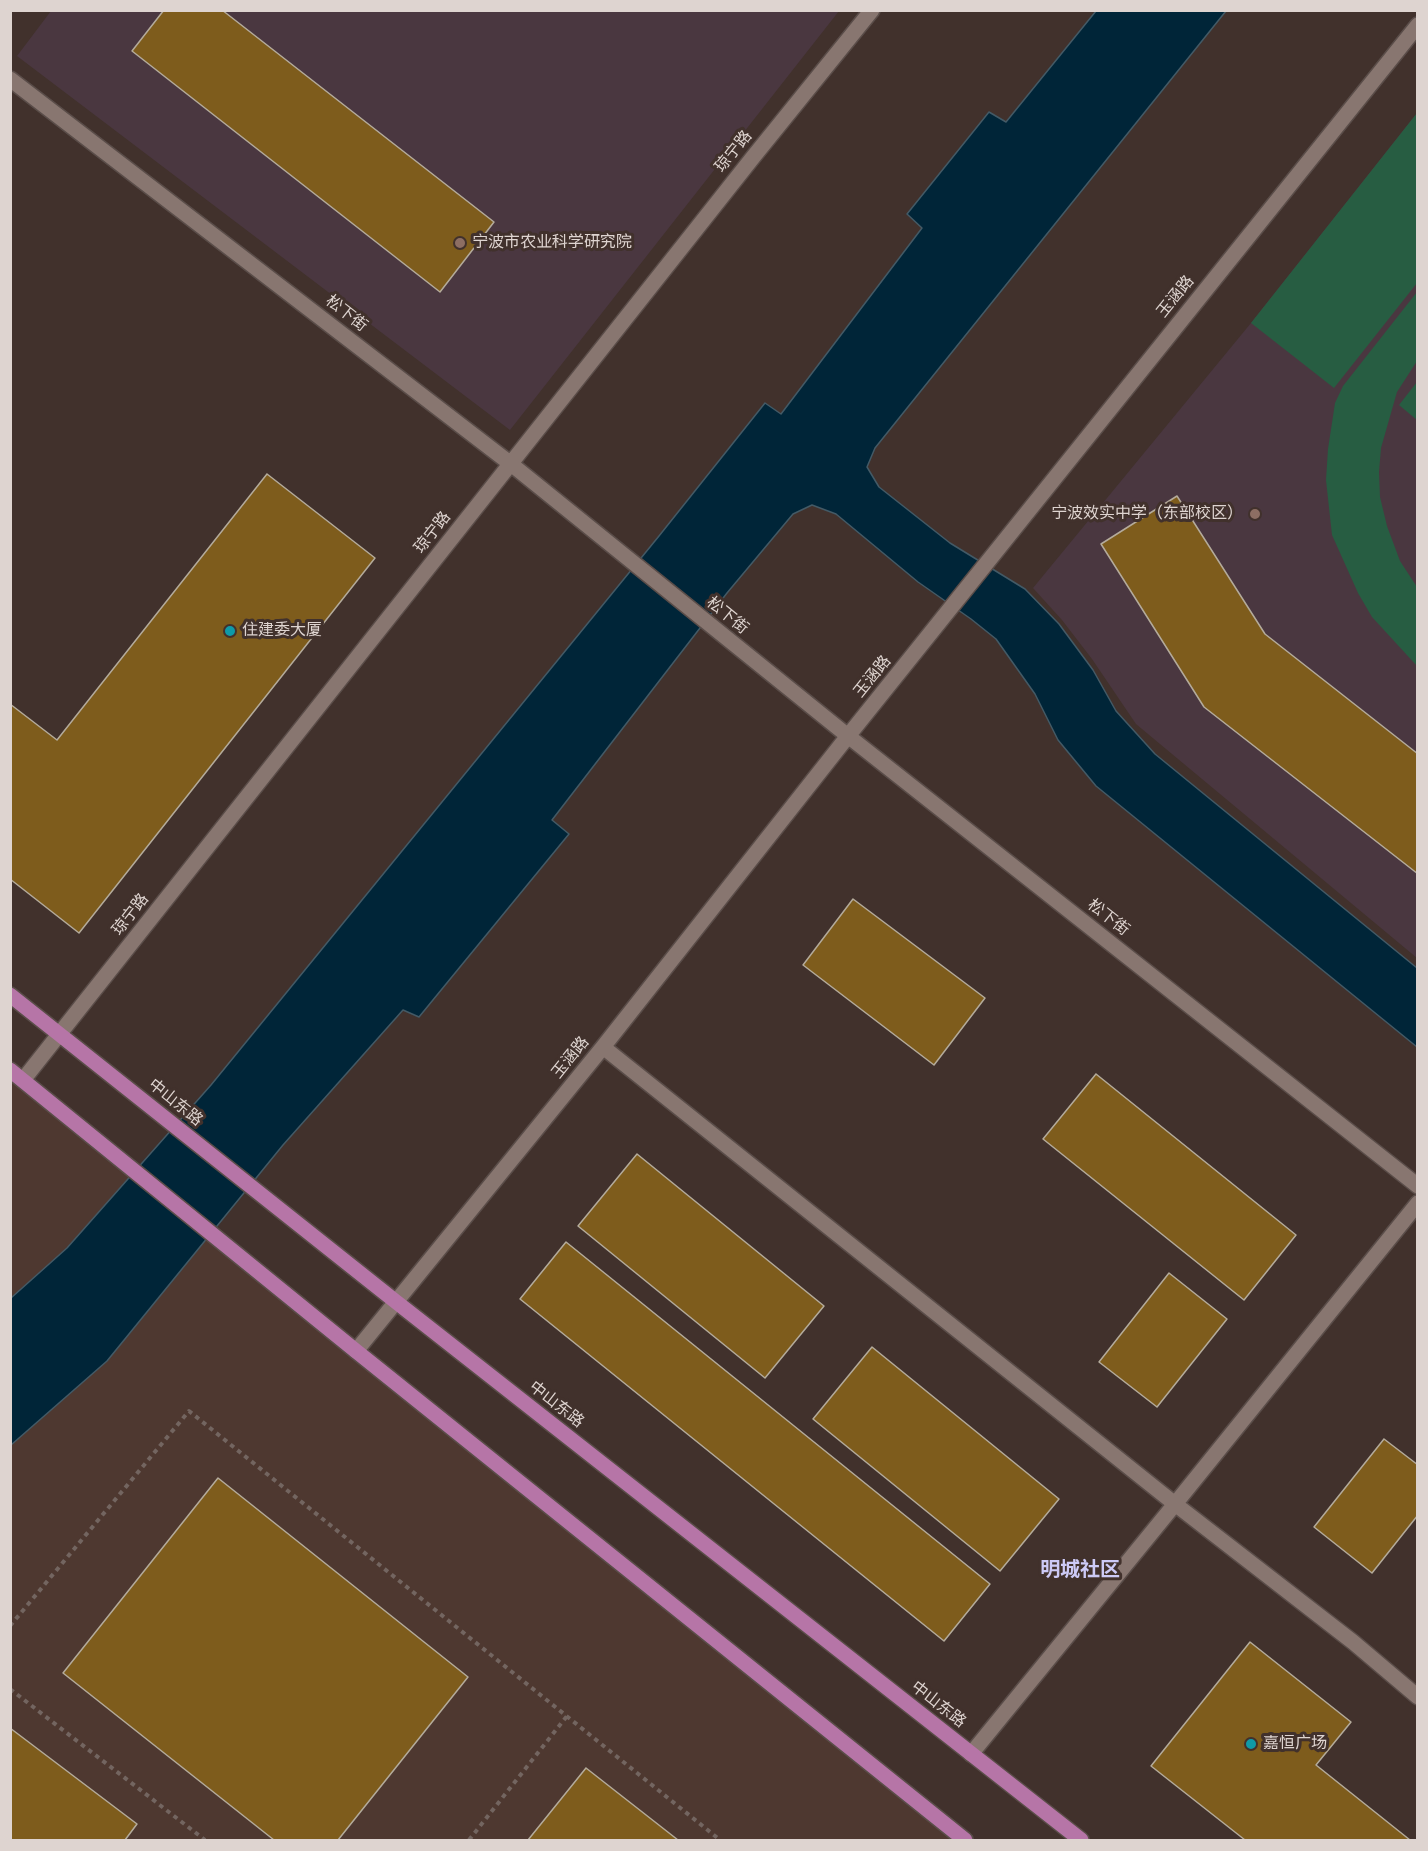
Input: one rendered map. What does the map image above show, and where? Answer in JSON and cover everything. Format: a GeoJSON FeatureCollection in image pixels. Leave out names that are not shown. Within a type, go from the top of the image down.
{"type":"FeatureCollection","features":[{"type":"Feature","properties":{"kind":"main road","name":"中山东路"},"geometry":{"type":"LineString","coordinates":[[10,995],[1081,1840]]}},
{"type":"Feature","properties":{"kind":"main road"},"geometry":{"type":"LineString","coordinates":[[10,1070],[965,1840]]}},
{"type":"Feature","properties":{"kind":"street","name":"琼宁路"},"geometry":{"type":"LineString","coordinates":[[23,1080],[872,10]]}},
{"type":"Feature","properties":{"kind":"street","name":"玉涵路"},"geometry":{"type":"LineString","coordinates":[[356,1351],[603,1047],[848,736],[1418,25]]}},
{"type":"Feature","properties":{"kind":"street","name":"松下街"},"geometry":{"type":"LineString","coordinates":[[10,79],[511,464],[848,736],[1418,1186]]}},
{"type":"Feature","properties":{"kind":"street"},"geometry":{"type":"LineString","coordinates":[[603,1047],[1418,1696]]}},
{"type":"Feature","properties":{"kind":"street"},"geometry":{"type":"LineString","coordinates":[[971,1754],[1418,1203]]}},
{"type":"Feature","properties":{"kind":"path"},"geometry":{"type":"LineString","coordinates":[[10,1626],[189,1411],[720,1840]]}},
{"type":"Feature","properties":{"kind":"path"},"geometry":{"type":"LineString","coordinates":[[10,1689],[206,1840]]}},
{"type":"Feature","properties":{"kind":"path"},"geometry":{"type":"LineString","coordinates":[[469,1840],[567,1716]]}},
{"type":"Feature","properties":{"kind":"shaded area","name":"宁波市农业科学研究院"},"geometry":{"type":"Polygon","coordinates":[[[51,11],[839,11],[510,430],[17,56],[51,11]]]}},
{"type":"Feature","properties":{"kind":"shaded area","name":"宁波效实中学（东部校区）"},"geometry":{"type":"Polygon","coordinates":[[[1417,113],[1417,958],[1136,724],[1092,659],[1062,620],[1033,588],[1251,323],[1417,113]]]}},
{"type":"Feature","properties":{"kind":"shaded area"},"geometry":{"type":"Polygon","coordinates":[[[10,1070],[965,1840],[11,1840],[10,1070]]]}},
{"type":"Feature","properties":{"kind":"green space"},"geometry":{"type":"Polygon","coordinates":[[[1417,113],[1417,283],[1334,388],[1251,323],[1417,113]]]}},
{"type":"Feature","properties":{"kind":"green space"},"geometry":{"type":"Polygon","coordinates":[[[1417,292],[1417,361],[1397,392],[1381,448],[1379,472],[1380,497],[1387,526],[1400,561],[1417,587],[1417,666],[1372,617],[1358,593],[1332,535],[1326,480],[1335,403],[1343,386],[1417,292]]]}},
{"type":"Feature","properties":{"kind":"green space"},"geometry":{"type":"Polygon","coordinates":[[[1417,382],[1417,420],[1399,405],[1417,382]]]}},
{"type":"Feature","properties":{"kind":"water"},"geometry":{"type":"Polygon","coordinates":[[[1096,11],[1226,11],[875,448],[867,467],[879,487],[950,543],[1025,589],[1059,624],[1093,670],[1116,711],[1155,754],[1417,968],[1417,1047],[1096,786],[1058,740],[1035,694],[996,639],[918,582],[836,514],[812,505],[793,514],[727,593],[552,820],[569,834],[419,1017],[403,1010],[283,1145],[107,1361],[11,1445],[11,1298],[67,1248],[211,1085],[765,403],[781,414],[922,228],[907,214],[989,112],[1006,122],[1096,11]]]}},
{"type":"Feature","properties":{"kind":"building"},"geometry":{"type":"Polygon","coordinates":[[[164,10],[222,10],[494,222],[440,292],[132,51],[164,10]]]}},
{"type":"Feature","properties":{"kind":"building","name":"住建委大厦"},"geometry":{"type":"Polygon","coordinates":[[[267,474],[375,558],[79,933],[10,879],[10,704],[57,740],[267,474]]]}},
{"type":"Feature","properties":{"kind":"building"},"geometry":{"type":"Polygon","coordinates":[[[1177,496],[1265,634],[1418,754],[1418,874],[1204,707],[1101,544],[1177,496]]]}},
{"type":"Feature","properties":{"kind":"building"},"geometry":{"type":"Polygon","coordinates":[[[853,899],[985,998],[934,1065],[803,965],[853,899]]]}},
{"type":"Feature","properties":{"kind":"building"},"geometry":{"type":"Polygon","coordinates":[[[1096,1074],[1296,1235],[1244,1300],[1043,1139],[1096,1074]]]}},
{"type":"Feature","properties":{"kind":"building"},"geometry":{"type":"Polygon","coordinates":[[[637,1154],[824,1306],[765,1378],[578,1226],[637,1154]]]}},
{"type":"Feature","properties":{"kind":"building"},"geometry":{"type":"Polygon","coordinates":[[[566,1242],[990,1584],[944,1641],[520,1299],[566,1242]]]}},
{"type":"Feature","properties":{"kind":"building"},"geometry":{"type":"Polygon","coordinates":[[[1169,1273],[1227,1319],[1157,1407],[1099,1362],[1169,1273]]]}},
{"type":"Feature","properties":{"kind":"building"},"geometry":{"type":"Polygon","coordinates":[[[872,1347],[1059,1499],[1000,1571],[813,1419],[872,1347]]]}},
{"type":"Feature","properties":{"kind":"building"},"geometry":{"type":"Polygon","coordinates":[[[1384,1439],[1418,1465],[1418,1515],[1372,1573],[1314,1527],[1384,1439]]]}},
{"type":"Feature","properties":{"kind":"building"},"geometry":{"type":"Polygon","coordinates":[[[218,1478],[468,1677],[338,1840],[274,1840],[63,1673],[218,1478]]]}},
{"type":"Feature","properties":{"kind":"building","name":"嘉恒广场"},"geometry":{"type":"Polygon","coordinates":[[[1250,1642],[1351,1722],[1316,1765],[1410,1840],[1245,1840],[1151,1766],[1250,1642]]]}},
{"type":"Feature","properties":{"kind":"building"},"geometry":{"type":"Polygon","coordinates":[[[10,1728],[137,1824],[125,1840],[10,1840],[10,1728]]]}},
{"type":"Feature","properties":{"kind":"building"},"geometry":{"type":"Polygon","coordinates":[[[586,1768],[678,1840],[528,1840],[586,1768]]]}},
{"type":"Feature","properties":{"kind":"place","name":"宁波市农业科学研究院"},"geometry":{"type":"Point","coordinates":[460,243]}},
{"type":"Feature","properties":{"kind":"place","name":"宁波效实中学（东部校区）"},"geometry":{"type":"Point","coordinates":[1255,514]}},
{"type":"Feature","properties":{"kind":"place","name":"住建委大厦"},"geometry":{"type":"Point","coordinates":[230,631]}},
{"type":"Feature","properties":{"kind":"place","name":"嘉恒广场"},"geometry":{"type":"Point","coordinates":[1251,1744]}},
{"type":"Feature","properties":{"kind":"district","name":"明城社区"},"geometry":{"type":"Point","coordinates":[1080,1571]}}]}
